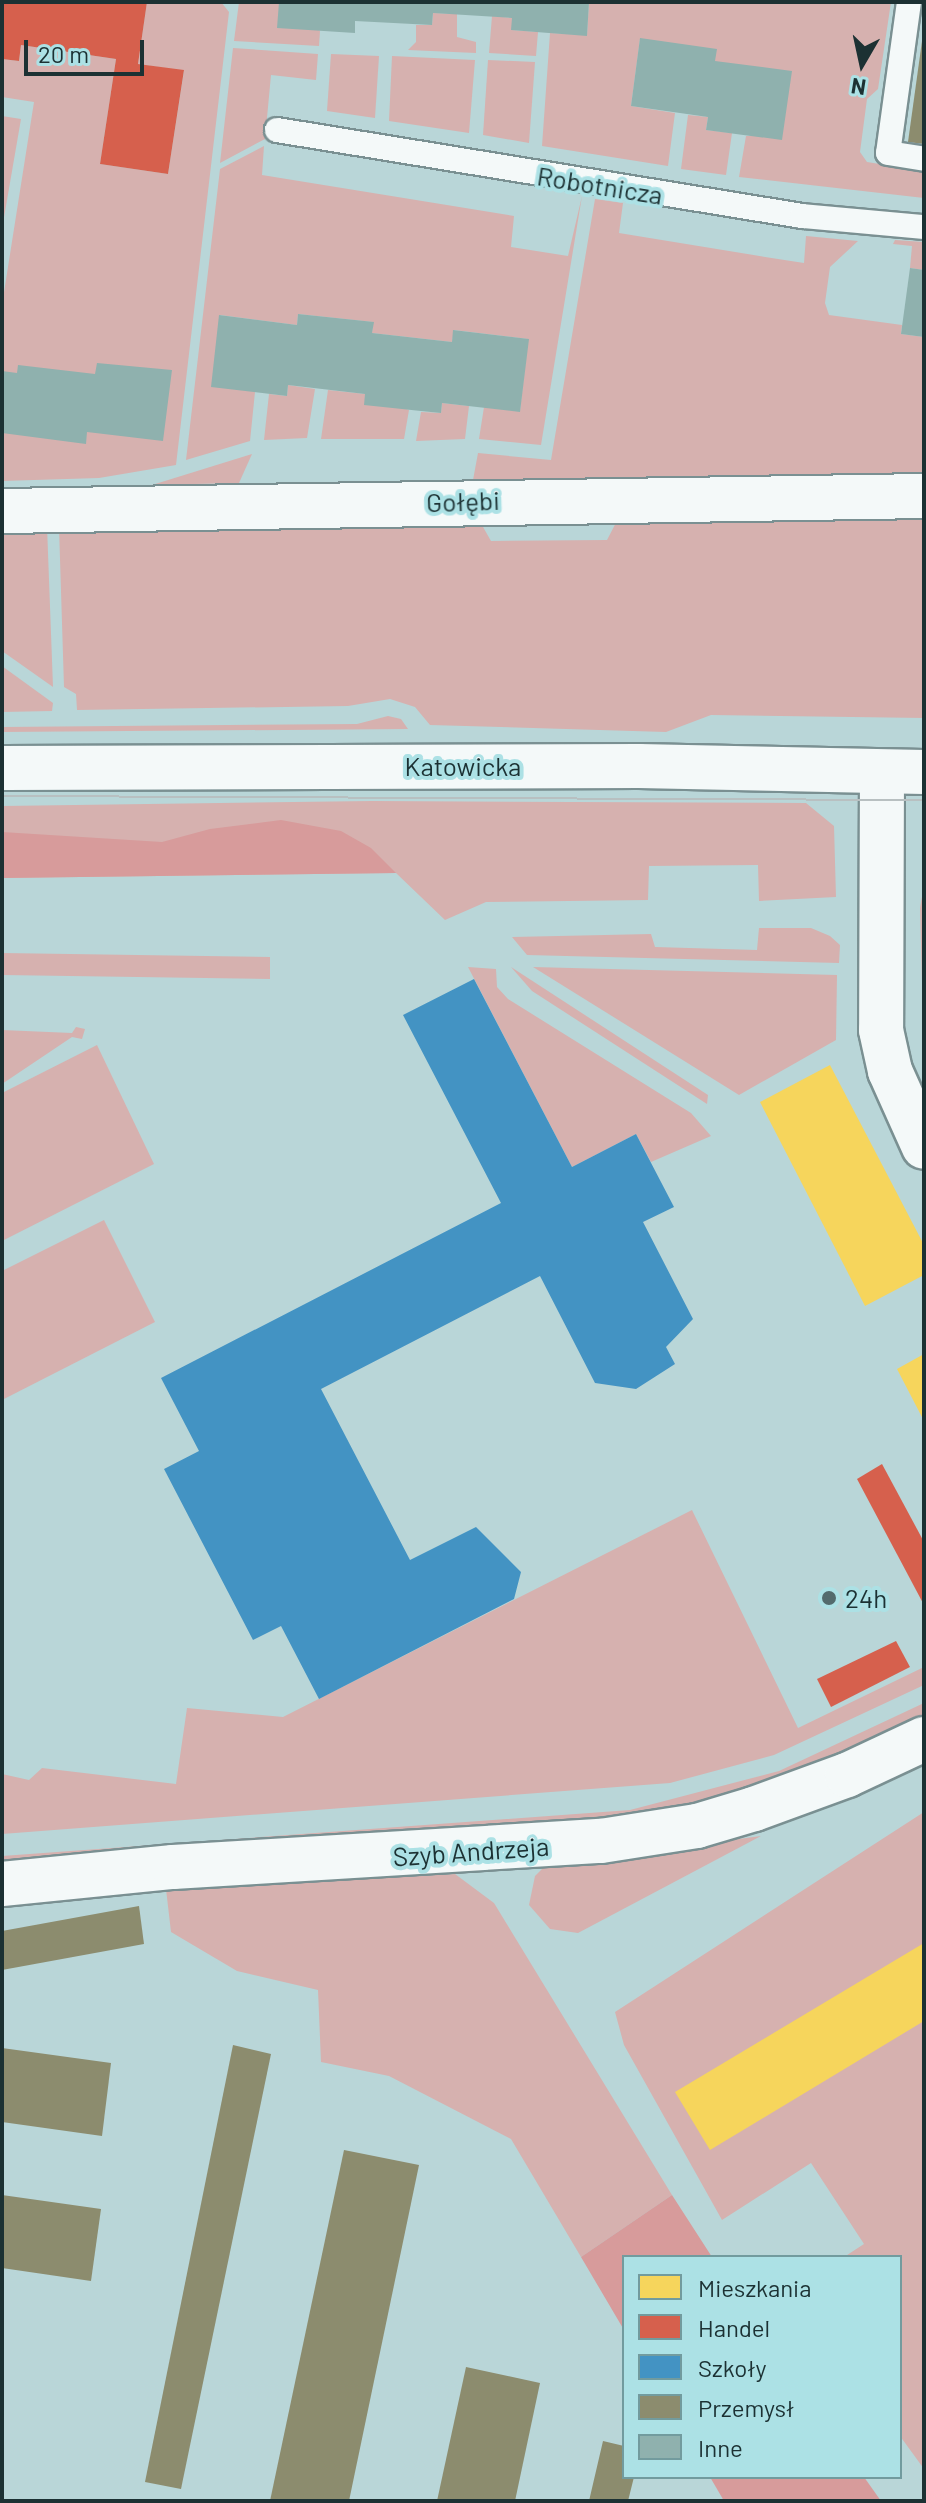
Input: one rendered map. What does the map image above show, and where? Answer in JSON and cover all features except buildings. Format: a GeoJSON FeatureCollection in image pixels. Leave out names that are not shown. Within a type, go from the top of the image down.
{"type":"FeatureCollection","features":[{"type":"Feature","properties":{"kind":"street","name":"Gołębi"},"geometry":{"type":"LineString","coordinates":[[2,511],[924,496]]}},
{"type":"Feature","properties":{"kind":"street","name":"Katowicka"},"geometry":{"type":"LineString","coordinates":[[2,768],[639,766],[903,772]]}},
{"type":"Feature","properties":{"kind":"street"},"geometry":{"type":"LineString","coordinates":[[903,772],[881,1030],[890,1071],[924,1147]]}},
{"type":"Feature","properties":{"kind":"street","name":"Szyb Andrzeja"},"geometry":{"type":"LineString","coordinates":[[2,1884],[173,1867],[601,1841],[697,1826],[847,1775],[924,1739]]}},
{"type":"Feature","properties":{"kind":"lane"},"geometry":{"type":"LineString","coordinates":[[909,2],[888,153],[924,159]]}},
{"type":"Feature","properties":{"kind":"lane","name":"Robotnicza"},"geometry":{"type":"LineString","coordinates":[[277,130],[802,216],[924,227]]}},
{"type":"Feature","properties":{"kind":"shaded area"},"geometry":{"type":"Polygon","coordinates":[[[147,2],[221,2],[229,12],[176,465],[99,478],[2,481],[2,305],[34,102],[2,97],[2,59],[19,61],[21,45],[116,59],[100,164],[168,174],[184,71],[138,64],[147,2]]]}},
{"type":"Feature","properties":{"kind":"shaded area"},"geometry":{"type":"Polygon","coordinates":[[[239,2],[279,2],[320,31],[319,46],[234,41],[239,2]]]}},
{"type":"Feature","properties":{"kind":"shaded area"},"geometry":{"type":"Polygon","coordinates":[[[589,2],[891,2],[878,89],[867,99],[860,152],[867,162],[924,171],[924,198],[739,177],[746,136],[752,136],[715,61],[640,39],[631,106],[675,113],[668,166],[542,146],[550,33],[587,35],[589,2]]]}},
{"type":"Feature","properties":{"kind":"shaded area"},"geometry":{"type":"Polygon","coordinates":[[[433,13],[457,14],[457,37],[476,42],[476,53],[408,50],[416,42],[416,25],[432,25],[433,13]]]}},
{"type":"Feature","properties":{"kind":"shaded area"},"geometry":{"type":"Polygon","coordinates":[[[492,16],[512,18],[512,30],[538,32],[536,56],[489,53],[492,16]]]}},
{"type":"Feature","properties":{"kind":"shaded area"},"geometry":{"type":"Polygon","coordinates":[[[233,48],[318,54],[316,80],[271,75],[265,139],[220,163],[233,48]]]}},
{"type":"Feature","properties":{"kind":"shaded area"},"geometry":{"type":"Polygon","coordinates":[[[331,54],[379,56],[375,118],[327,111],[331,54]]]}},
{"type":"Feature","properties":{"kind":"shaded area"},"geometry":{"type":"Polygon","coordinates":[[[392,56],[475,60],[469,133],[389,121],[392,56]]]}},
{"type":"Feature","properties":{"kind":"shaded area"},"geometry":{"type":"Polygon","coordinates":[[[488,60],[535,62],[529,143],[483,135],[488,60]]]}},
{"type":"Feature","properties":{"kind":"shaded area"},"geometry":{"type":"Polygon","coordinates":[[[688,115],[708,117],[706,130],[732,133],[726,175],[681,169],[688,115]]]}},
{"type":"Feature","properties":{"kind":"shaded area"},"geometry":{"type":"Polygon","coordinates":[[[2,116],[21,119],[2,229],[2,116]]]}},
{"type":"Feature","properties":{"kind":"shaded area"},"geometry":{"type":"Polygon","coordinates":[[[264,146],[262,175],[514,216],[511,247],[568,256],[582,196],[541,445],[479,439],[484,407],[520,411],[528,339],[454,330],[452,342],[372,333],[373,322],[298,314],[297,325],[220,315],[255,392],[250,441],[186,460],[220,169],[264,146]]]}},
{"type":"Feature","properties":{"kind":"shaded area"},"geometry":{"type":"Polygon","coordinates":[[[595,199],[623,203],[619,233],[778,259],[804,263],[806,236],[858,241],[830,267],[825,303],[829,315],[902,325],[901,334],[924,337],[924,477],[473,480],[478,453],[551,460],[595,199]]]}},
{"type":"Feature","properties":{"kind":"shaded area"},"geometry":{"type":"Polygon","coordinates":[[[895,240],[924,242],[924,270],[910,268],[912,246],[893,244],[895,240]]]}},
{"type":"Feature","properties":{"kind":"shaded area"},"geometry":{"type":"Polygon","coordinates":[[[288,385],[315,389],[307,438],[264,440],[269,394],[287,396],[288,385]]]}},
{"type":"Feature","properties":{"kind":"shaded area"},"geometry":{"type":"Polygon","coordinates":[[[328,390],[365,394],[409,410],[404,439],[321,439],[328,390]]]}},
{"type":"Feature","properties":{"kind":"shaded area"},"geometry":{"type":"Polygon","coordinates":[[[442,403],[469,406],[465,439],[416,441],[421,412],[441,413],[442,403]]]}},
{"type":"Feature","properties":{"kind":"shaded area"},"geometry":{"type":"Polygon","coordinates":[[[252,454],[239,483],[152,485],[252,454]]]}},
{"type":"Feature","properties":{"kind":"shaded area"},"geometry":{"type":"Polygon","coordinates":[[[474,511],[491,541],[607,540],[621,513],[924,512],[924,718],[711,715],[666,732],[430,725],[415,707],[390,699],[348,706],[77,710],[76,694],[64,687],[59,527],[474,511]]]}},
{"type":"Feature","properties":{"kind":"shaded area"},"geometry":{"type":"Polygon","coordinates":[[[2,526],[47,526],[53,687],[2,651],[2,526]]]}},
{"type":"Feature","properties":{"kind":"shaded area"},"geometry":{"type":"Polygon","coordinates":[[[2,666],[53,703],[52,711],[2,712],[2,666]]]}},
{"type":"Feature","properties":{"kind":"shaded area"},"geometry":{"type":"Polygon","coordinates":[[[388,716],[401,719],[408,729],[2,732],[2,727],[357,724],[388,716]]]}},
{"type":"Feature","properties":{"kind":"shaded area"},"geometry":{"type":"Polygon","coordinates":[[[372,801],[806,803],[834,826],[836,897],[759,901],[758,865],[649,866],[648,900],[486,902],[445,920],[396,873],[2,878],[2,806],[372,801]]]}},
{"type":"Feature","properties":{"kind":"shaded area"},"geometry":{"type":"Polygon","coordinates":[[[281,820],[341,831],[371,848],[396,873],[2,878],[2,832],[162,842],[210,829],[281,820]]]}},
{"type":"Feature","properties":{"kind":"shaded area"},"geometry":{"type":"Polygon","coordinates":[[[924,885],[924,1019],[923,1019],[920,908],[924,885]]]}},
{"type":"Feature","properties":{"kind":"shaded area"},"geometry":{"type":"Polygon","coordinates":[[[759,928],[811,928],[830,936],[840,945],[839,963],[527,955],[512,937],[651,934],[655,947],[757,950],[759,928]]]}},
{"type":"Feature","properties":{"kind":"shaded area"},"geometry":{"type":"Polygon","coordinates":[[[2,953],[270,957],[270,979],[2,975],[2,953]]]}},
{"type":"Feature","properties":{"kind":"shaded area"},"geometry":{"type":"Polygon","coordinates":[[[468,967],[496,969],[497,987],[508,999],[691,1113],[711,1136],[651,1162],[636,1134],[572,1167],[468,967]]]}},
{"type":"Feature","properties":{"kind":"shaded area"},"geometry":{"type":"Polygon","coordinates":[[[511,967],[708,1095],[707,1104],[532,991],[511,967]]]}},
{"type":"Feature","properties":{"kind":"shaded area"},"geometry":{"type":"Polygon","coordinates":[[[533,967],[837,975],[836,1040],[739,1095],[533,967]]]}},
{"type":"Feature","properties":{"kind":"shaded area"},"geometry":{"type":"Polygon","coordinates":[[[76,1027],[85,1029],[82,1039],[72,1037],[2,1084],[2,1030],[72,1033],[76,1027]]]}},
{"type":"Feature","properties":{"kind":"shaded area"},"geometry":{"type":"Polygon","coordinates":[[[97,1045],[154,1164],[2,1241],[2,1093],[97,1045]]]}},
{"type":"Feature","properties":{"kind":"shaded area"},"geometry":{"type":"Polygon","coordinates":[[[104,1220],[155,1322],[2,1400],[2,1271],[104,1220]]]}},
{"type":"Feature","properties":{"kind":"shaded area"},"geometry":{"type":"Polygon","coordinates":[[[692,1510],[798,1728],[924,1667],[924,1685],[774,1755],[670,1783],[2,1834],[2,1774],[29,1780],[42,1768],[176,1784],[187,1708],[283,1717],[692,1510]]]}},
{"type":"Feature","properties":{"kind":"shaded area"},"geometry":{"type":"Polygon","coordinates":[[[924,1703],[924,1721],[821,1769],[664,1816],[2,1867],[2,1856],[630,1810],[779,1771],[924,1703]]]}},
{"type":"Feature","properties":{"kind":"shaded area"},"geometry":{"type":"Polygon","coordinates":[[[924,1812],[924,2469],[902,2439],[902,2255],[847,2255],[864,2244],[811,2163],[722,2220],[624,2045],[615,2012],[924,1812]]]}},
{"type":"Feature","properties":{"kind":"shaded area"},"geometry":{"type":"Polygon","coordinates":[[[761,1836],[578,1933],[550,1929],[529,1905],[535,1876],[546,1865],[761,1836]]]}},
{"type":"Feature","properties":{"kind":"shaded area"},"geometry":{"type":"Polygon","coordinates":[[[455,1874],[494,1903],[672,2195],[581,2257],[511,2139],[389,2076],[321,2062],[318,1990],[237,1971],[171,1932],[166,1889],[455,1874]]]}},
{"type":"Feature","properties":{"kind":"shaded area"},"geometry":{"type":"Polygon","coordinates":[[[672,2195],[711,2255],[622,2255],[622,2327],[581,2257],[672,2195]]]}},
{"type":"Feature","properties":{"kind":"shaded area"},"geometry":{"type":"Polygon","coordinates":[[[711,2479],[865,2479],[881,2501],[724,2501],[711,2479]]]}},
{"type":"Feature","properties":{"kind":"tram line"},"geometry":{"type":"LineString","coordinates":[[2,796],[924,800]]}},
{"type":"Feature","properties":{"kind":"place","name":"24h"},"geometry":{"type":"Point","coordinates":[829,1598]}}]}
